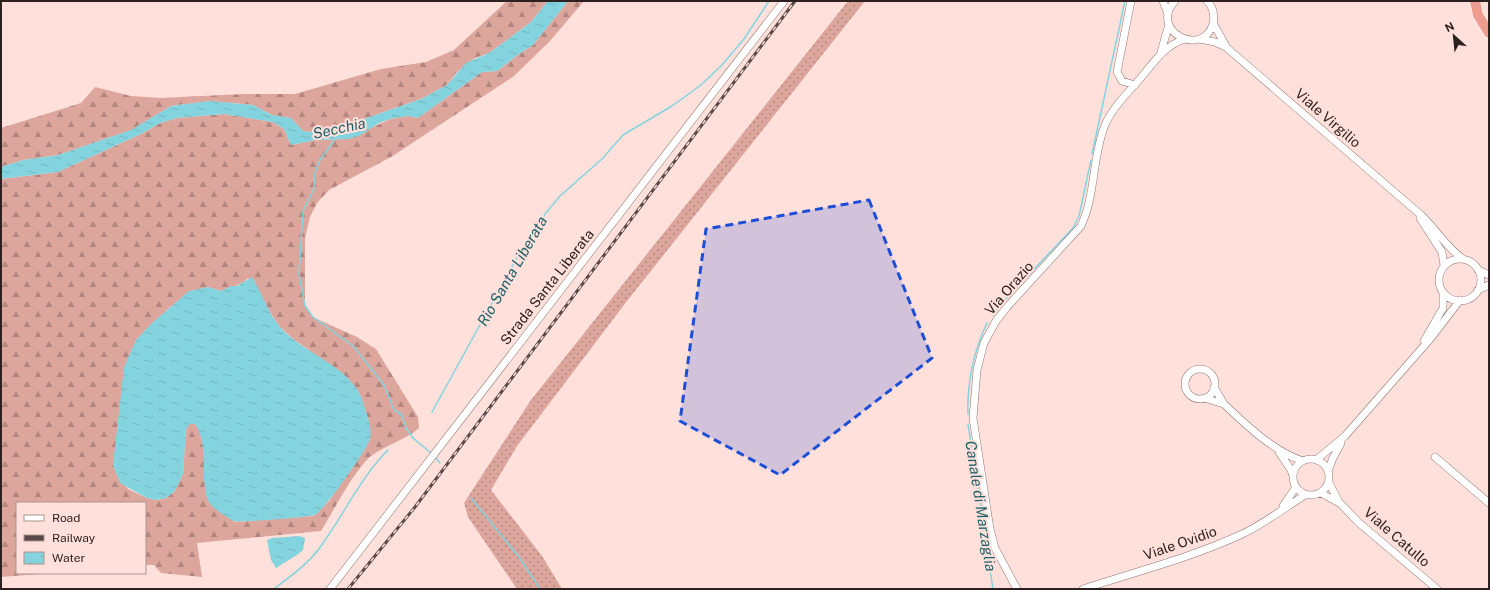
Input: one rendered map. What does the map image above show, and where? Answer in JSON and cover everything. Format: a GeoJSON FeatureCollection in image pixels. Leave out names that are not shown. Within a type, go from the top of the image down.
{"type":"FeatureCollection","features":[{"type":"Feature","properties":{"kind":"highway"},"geometry":{"type":"LineString","coordinates":[[1475,1],[1478,15],[1489,32]]}},
{"type":"Feature","properties":{"kind":"highway"},"geometry":{"type":"LineString","coordinates":[[1480,1],[1482,12],[1489,26]]}},
{"type":"Feature","properties":{"kind":"street","name":"Strada Santa Liberata"},"geometry":{"type":"LineString","coordinates":[[330,589],[784,1]]}},
{"type":"Feature","properties":{"kind":"street"},"geometry":{"type":"LineString","coordinates":[[1131,1],[1117,72],[1122,81],[1135,85]]}},
{"type":"Feature","properties":{"kind":"street"},"geometry":{"type":"LineString","coordinates":[[1163,1],[1168,14],[1169,24],[1173,32],[1185,40]]}},
{"type":"Feature","properties":{"kind":"street"},"geometry":{"type":"LineString","coordinates":[[1168,14],[1175,1]]}},
{"type":"Feature","properties":{"kind":"street","name":"Viale Virgilio"},"geometry":{"type":"LineString","coordinates":[[1207,1],[1213,10],[1213,23],[1227,48]]}},
{"type":"Feature","properties":{"kind":"street"},"geometry":{"type":"LineString","coordinates":[[1199,38],[1208,32],[1213,23]]}},
{"type":"Feature","properties":{"kind":"street","name":"Via Orazio"},"geometry":{"type":"LineString","coordinates":[[1161,53],[1169,24]]}},
{"type":"Feature","properties":{"kind":"street","name":"Via Orazio"},"geometry":{"type":"LineString","coordinates":[[1017,589],[995,548],[986,510],[973,418],[974,386],[981,353],[992,327],[1007,307],[1081,226],[1087,210],[1105,125],[1112,113],[1161,53],[1173,44],[1199,38]]}},
{"type":"Feature","properties":{"kind":"street","name":"Viale Virgilio"},"geometry":{"type":"LineString","coordinates":[[1199,38],[1215,42],[1227,48],[1413,208],[1435,228],[1455,253],[1463,259]]}},
{"type":"Feature","properties":{"kind":"street","name":"Viale Virgilio"},"geometry":{"type":"LineString","coordinates":[[1413,208],[1442,252],[1444,266]]}},
{"type":"Feature","properties":{"kind":"street"},"geometry":{"type":"LineString","coordinates":[[1416,355],[1441,312],[1444,300],[1439,279],[1444,266],[1453,260],[1463,259],[1472,263],[1478,270],[1489,276]]}},
{"type":"Feature","properties":{"kind":"street"},"geometry":{"type":"LineString","coordinates":[[1478,270],[1480,280],[1478,290]]}},
{"type":"Feature","properties":{"kind":"street"},"geometry":{"type":"LineString","coordinates":[[1443,292],[1450,298],[1460,300],[1470,298],[1478,290],[1489,285]]}},
{"type":"Feature","properties":{"kind":"street"},"geometry":{"type":"LineString","coordinates":[[1224,404],[1204,398],[1196,398],[1187,392],[1185,385],[1188,374],[1194,370],[1205,370],[1213,377],[1214,387],[1224,404],[1274,446],[1286,454],[1303,461],[1316,460],[1345,436],[1443,324],[1460,300]]}},
{"type":"Feature","properties":{"kind":"street"},"geometry":{"type":"LineString","coordinates":[[1204,398],[1210,394],[1214,387]]}},
{"type":"Feature","properties":{"kind":"street"},"geometry":{"type":"LineString","coordinates":[[1328,471],[1332,458],[1345,436]]}},
{"type":"Feature","properties":{"kind":"street"},"geometry":{"type":"LineString","coordinates":[[1274,446],[1284,458],[1293,476],[1296,487],[1310,496],[1321,493],[1329,483],[1326,466],[1316,460]]}},
{"type":"Feature","properties":{"kind":"street"},"geometry":{"type":"LineString","coordinates":[[1435,457],[1489,503]]}},
{"type":"Feature","properties":{"kind":"street"},"geometry":{"type":"LineString","coordinates":[[1293,476],[1296,467],[1303,461]]}},
{"type":"Feature","properties":{"kind":"street","name":"Viale Catullo"},"geometry":{"type":"LineString","coordinates":[[1329,483],[1341,504],[1358,522],[1437,589]]}},
{"type":"Feature","properties":{"kind":"street","name":"Viale Ovidio"},"geometry":{"type":"LineString","coordinates":[[1279,511],[1296,487]]}},
{"type":"Feature","properties":{"kind":"street","name":"Viale Catullo"},"geometry":{"type":"LineString","coordinates":[[1321,493],[1341,504]]}},
{"type":"Feature","properties":{"kind":"street","name":"Viale Ovidio"},"geometry":{"type":"LineString","coordinates":[[1083,589],[1217,545],[1260,525],[1305,494]]}},
{"type":"Feature","properties":{"kind":"highlighted area"},"geometry":{"type":"Polygon","coordinates":[[[869,200],[932,358],[780,475],[680,421],[706,229],[869,200]]]}},
{"type":"Feature","properties":{"kind":"green space"},"geometry":{"type":"Polygon","coordinates":[[[507,1],[548,1],[530,23],[489,53],[475,58],[456,73],[447,85],[421,99],[344,126],[310,132],[303,131],[291,118],[272,115],[253,105],[210,101],[171,106],[132,130],[58,155],[23,160],[1,167],[1,128],[81,103],[95,87],[131,96],[160,98],[244,94],[295,94],[381,69],[426,62],[454,50],[507,1]]]}},
{"type":"Feature","properties":{"kind":"green space"},"geometry":{"type":"Polygon","coordinates":[[[568,1],[584,1],[550,41],[514,76],[391,157],[329,190],[317,203],[310,217],[305,238],[305,305],[312,317],[357,337],[376,349],[418,417],[419,428],[408,436],[377,452],[365,462],[351,480],[321,531],[197,543],[202,577],[161,573],[154,565],[146,565],[146,502],[16,502],[16,574],[38,574],[1,577],[1,179],[58,172],[143,133],[160,123],[177,118],[224,114],[273,122],[284,129],[291,145],[316,140],[348,139],[390,119],[408,116],[418,118],[482,72],[497,71],[533,45],[568,1]],[[248,278],[239,284],[221,291],[208,287],[170,307],[136,340],[113,465],[128,489],[147,498],[156,500],[166,498],[175,491],[183,474],[186,429],[190,424],[195,424],[199,429],[204,449],[205,489],[235,522],[314,516],[329,501],[370,439],[309,350],[293,339],[279,326],[248,278]]]}},
{"type":"Feature","properties":{"kind":"green space"},"geometry":{"type":"Polygon","coordinates":[[[848,1],[865,1],[627,301],[517,446],[491,490],[542,556],[562,589],[517,589],[468,517],[464,503],[531,400],[848,1]]]}},
{"type":"Feature","properties":{"kind":"water","name":"Secchia"},"geometry":{"type":"Polygon","coordinates":[[[548,1],[568,1],[533,45],[497,71],[482,72],[418,118],[408,116],[390,119],[379,123],[359,136],[348,139],[316,140],[291,145],[284,129],[273,122],[224,114],[177,118],[160,123],[143,133],[58,172],[1,179],[1,167],[23,160],[58,155],[131,130],[171,106],[210,101],[253,105],[272,115],[291,118],[303,131],[310,132],[344,126],[421,99],[447,85],[466,63],[489,53],[530,23],[548,1]]]}},
{"type":"Feature","properties":{"kind":"water"},"geometry":{"type":"Polygon","coordinates":[[[252,277],[272,316],[280,327],[299,344],[332,365],[351,382],[359,392],[368,418],[371,436],[367,445],[336,491],[315,515],[274,520],[234,521],[217,510],[212,506],[205,490],[202,444],[200,433],[195,424],[190,424],[186,429],[183,474],[175,491],[166,498],[156,500],[147,498],[120,483],[113,465],[124,367],[136,340],[151,324],[189,291],[208,287],[221,291],[231,286],[237,286],[252,277]]]}},
{"type":"Feature","properties":{"kind":"water"},"geometry":{"type":"Polygon","coordinates":[[[299,536],[305,539],[303,550],[276,568],[271,560],[267,540],[272,538],[299,536]]]}},
{"type":"Feature","properties":{"kind":"waterway","name":"Rio Santa Liberata"},"geometry":{"type":"LineString","coordinates":[[432,412],[518,256],[535,234],[545,214],[560,196],[602,159],[623,135],[672,106],[701,85],[722,65],[744,39],[769,1]]}},
{"type":"Feature","properties":{"kind":"waterway","name":"Canale di Marzaglia"},"geometry":{"type":"LineString","coordinates":[[1092,154],[1125,1]]}},
{"type":"Feature","properties":{"kind":"waterway","name":"Secchia"},"geometry":{"type":"LineString","coordinates":[[335,139],[320,160],[314,175],[314,189],[303,211],[299,275],[305,306],[313,317],[353,346],[384,385],[394,410],[402,415],[406,428],[413,438],[431,453]]}},
{"type":"Feature","properties":{"kind":"waterway","name":"Canale di Marzaglia"},"geometry":{"type":"LineString","coordinates":[[993,315],[1004,301],[1073,228],[1079,216],[1091,160]]}},
{"type":"Feature","properties":{"kind":"waterway","name":"Canale di Marzaglia"},"geometry":{"type":"LineString","coordinates":[[968,414],[972,368],[978,345],[987,323]]}},
{"type":"Feature","properties":{"kind":"waterway","name":"Canale di Marzaglia"},"geometry":{"type":"LineString","coordinates":[[968,424],[993,589]]}},
{"type":"Feature","properties":{"kind":"waterway","name":"Rio Santa Liberata"},"geometry":{"type":"LineString","coordinates":[[274,589],[301,568],[318,550],[361,483],[378,460],[388,450]]}},
{"type":"Feature","properties":{"kind":"waterway"},"geometry":{"type":"LineString","coordinates":[[435,457],[440,463]]}},
{"type":"Feature","properties":{"kind":"waterway"},"geometry":{"type":"LineString","coordinates":[[471,498],[519,557],[540,589]]}},
{"type":"Feature","properties":{"kind":"railway"},"geometry":{"type":"LineString","coordinates":[[348,589],[415,507],[795,1]]}}]}
